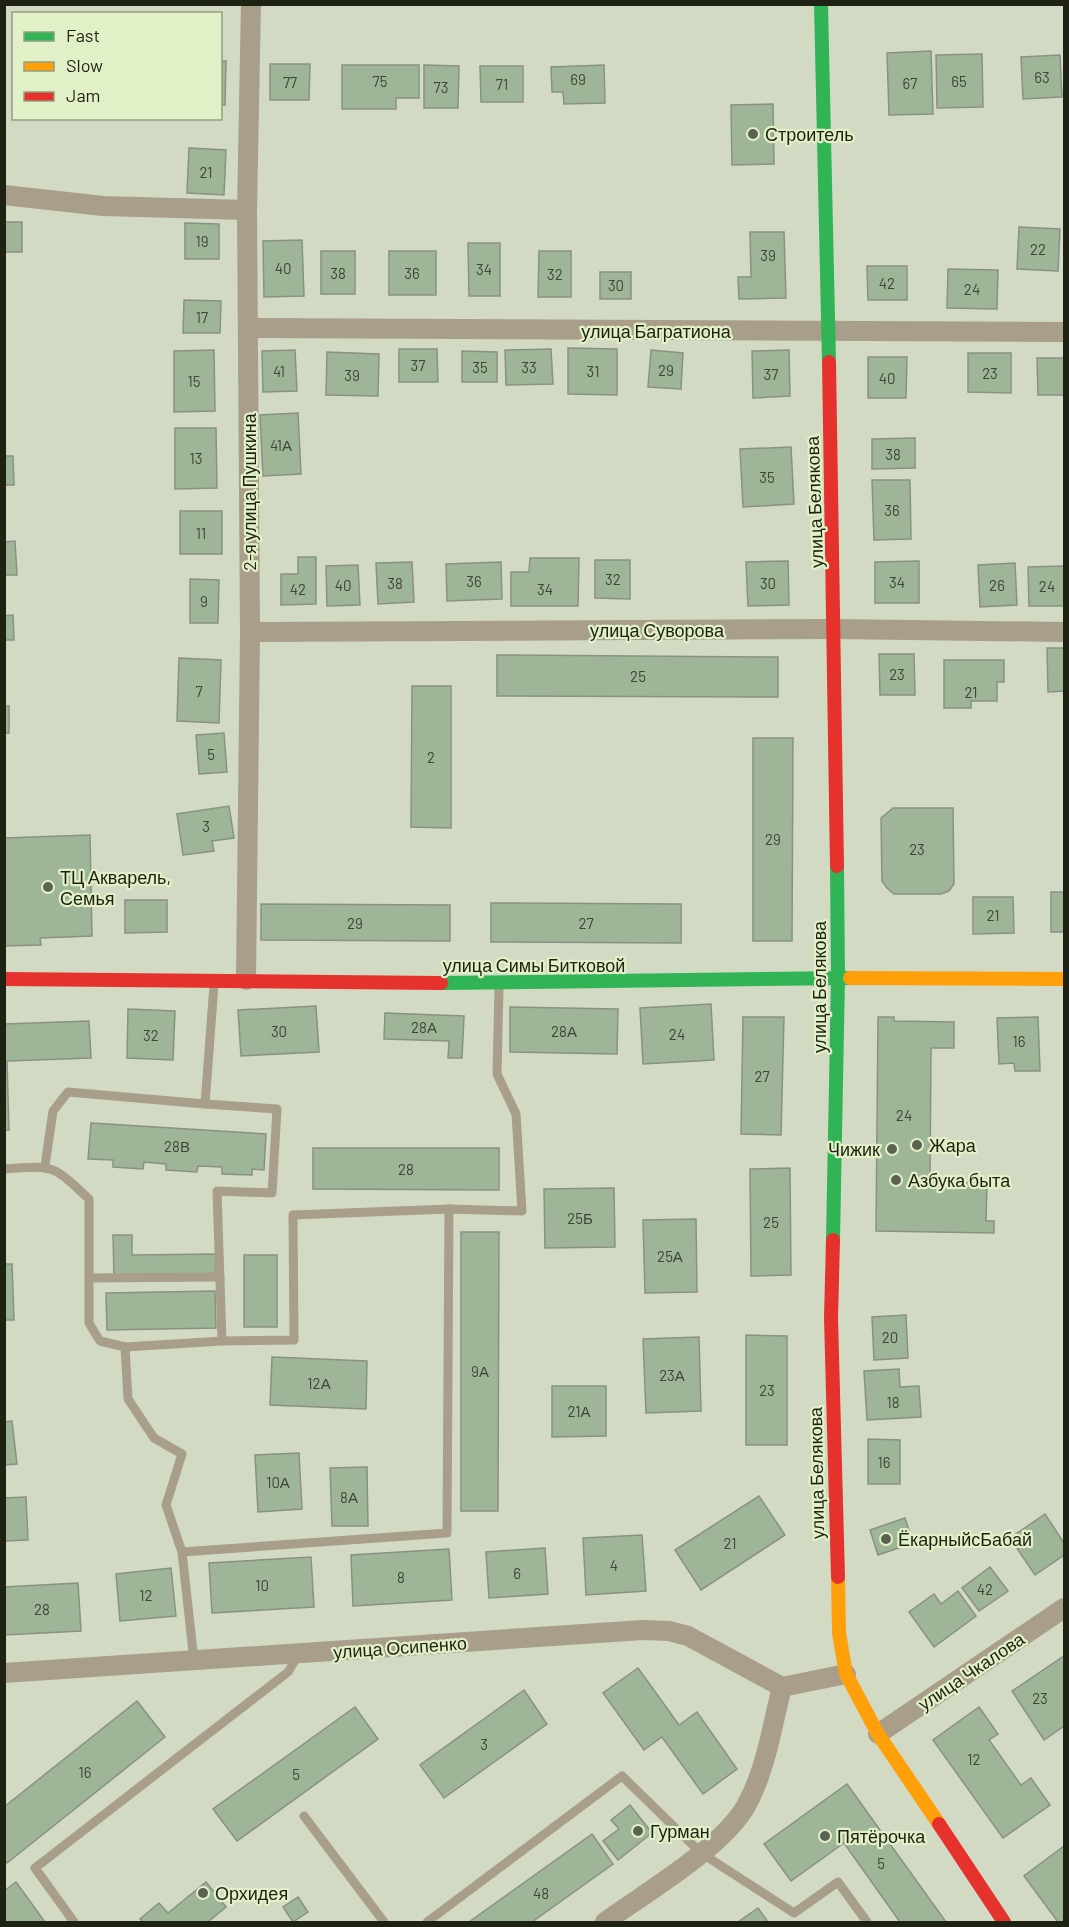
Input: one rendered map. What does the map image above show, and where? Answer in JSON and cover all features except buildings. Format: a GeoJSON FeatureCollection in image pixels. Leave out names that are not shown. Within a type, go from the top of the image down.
{"type":"FeatureCollection","features":[{"type":"Feature","properties":{"kind":"street","name":"2-я улица Пушкина"},"geometry":{"type":"LineString","coordinates":[[246,980],[250,632],[247,210],[251,4]]}},
{"type":"Feature","properties":{"kind":"street","name":"улица Белякова"},"geometry":{"type":"LineString","coordinates":[[821,4],[826,332],[835,629],[838,978],[831,1318],[839,1633],[846,1674],[878,1734],[1005,1923]]}},
{"type":"Feature","properties":{"kind":"street"},"geometry":{"type":"LineString","coordinates":[[4,195],[102,206],[247,210]]}},
{"type":"Feature","properties":{"kind":"street","name":"улица Багратиона"},"geometry":{"type":"LineString","coordinates":[[248,328],[1065,332]]}},
{"type":"Feature","properties":{"kind":"street","name":"улица Суворова"},"geometry":{"type":"LineString","coordinates":[[250,632],[835,629],[1065,632]]}},
{"type":"Feature","properties":{"kind":"street","name":"улица Симы Битковой"},"geometry":{"type":"LineString","coordinates":[[4,979],[499,984],[838,978],[1065,979]]}},
{"type":"Feature","properties":{"kind":"street","name":"улица Чкалова"},"geometry":{"type":"LineString","coordinates":[[878,1734],[1065,1608]]}},
{"type":"Feature","properties":{"kind":"street","name":"улица Осипенко"},"geometry":{"type":"LineString","coordinates":[[4,1673],[643,1630],[669,1631],[688,1636],[782,1687]]}},
{"type":"Feature","properties":{"kind":"street"},"geometry":{"type":"LineString","coordinates":[[604,1923],[701,1853],[728,1829],[745,1807],[759,1776],[782,1687],[846,1674]]}},
{"type":"Feature","properties":{"kind":"lane"},"geometry":{"type":"LineString","coordinates":[[205,1104],[215,980]]}},
{"type":"Feature","properties":{"kind":"lane"},"geometry":{"type":"LineString","coordinates":[[4,1169],[45,1166],[63,1174],[89,1199],[89,1323],[100,1341],[125,1347],[222,1341],[294,1340],[293,1215],[449,1209],[522,1211],[516,1114],[497,1074],[499,984]]}},
{"type":"Feature","properties":{"kind":"lane"},"geometry":{"type":"LineString","coordinates":[[45,1166],[53,1111],[68,1092],[277,1109],[272,1193],[217,1191],[222,1341]]}},
{"type":"Feature","properties":{"kind":"lane"},"geometry":{"type":"LineString","coordinates":[[182,1552],[447,1533],[449,1209]]}},
{"type":"Feature","properties":{"kind":"lane"},"geometry":{"type":"LineString","coordinates":[[89,1278],[220,1276]]}},
{"type":"Feature","properties":{"kind":"lane"},"geometry":{"type":"LineString","coordinates":[[125,1347],[128,1399],[154,1438],[182,1454],[166,1505],[182,1552],[194,1661]]}},
{"type":"Feature","properties":{"kind":"lane"},"geometry":{"type":"LineString","coordinates":[[74,1923],[34,1868],[288,1672],[299,1654]]}},
{"type":"Feature","properties":{"kind":"lane"},"geometry":{"type":"LineString","coordinates":[[428,1923],[622,1776],[701,1853],[794,1913],[838,1882],[867,1923]]}},
{"type":"Feature","properties":{"kind":"lane"},"geometry":{"type":"LineString","coordinates":[[304,1816],[384,1923]]}},
{"type":"Feature","properties":{"kind":"traffic: fast"},"geometry":{"type":"LineString","coordinates":[[821,4],[829,362]]}},
{"type":"Feature","properties":{"kind":"traffic: fast"},"geometry":{"type":"LineString","coordinates":[[833,1240],[838,978],[837,866]]}},
{"type":"Feature","properties":{"kind":"traffic: fast"},"geometry":{"type":"LineString","coordinates":[[441,983],[850,978]]}},
{"type":"Feature","properties":{"kind":"traffic: slow"},"geometry":{"type":"LineString","coordinates":[[850,978],[1064,979]]}},
{"type":"Feature","properties":{"kind":"traffic: slow"},"geometry":{"type":"LineString","coordinates":[[838,1577],[839,1633],[846,1674],[878,1734],[939,1824]]}},
{"type":"Feature","properties":{"kind":"traffic: jam"},"geometry":{"type":"LineString","coordinates":[[829,362],[837,866]]}},
{"type":"Feature","properties":{"kind":"traffic: jam"},"geometry":{"type":"LineString","coordinates":[[4,979],[441,983]]}},
{"type":"Feature","properties":{"kind":"traffic: jam"},"geometry":{"type":"LineString","coordinates":[[833,1240],[831,1318],[838,1577]]}},
{"type":"Feature","properties":{"kind":"traffic: jam"},"geometry":{"type":"LineString","coordinates":[[939,1824],[1004,1922]]}},
{"type":"Feature","properties":{"kind":"place","name":"Строитель"},"geometry":{"type":"Point","coordinates":[753,134]}},
{"type":"Feature","properties":{"kind":"place","name":"ТЦ Акварель, Семья"},"geometry":{"type":"Point","coordinates":[48,887]}},
{"type":"Feature","properties":{"kind":"place","name":"Жара"},"geometry":{"type":"Point","coordinates":[917,1145]}},
{"type":"Feature","properties":{"kind":"place","name":"Чижик"},"geometry":{"type":"Point","coordinates":[892,1149]}},
{"type":"Feature","properties":{"kind":"place","name":"Азбука быта"},"geometry":{"type":"Point","coordinates":[896,1180]}},
{"type":"Feature","properties":{"kind":"place","name":"ЁкарныйсБабай"},"geometry":{"type":"Point","coordinates":[886,1539]}},
{"type":"Feature","properties":{"kind":"place","name":"Гурман"},"geometry":{"type":"Point","coordinates":[638,1831]}},
{"type":"Feature","properties":{"kind":"place","name":"Пятёрочка"},"geometry":{"type":"Point","coordinates":[825,1836]}},
{"type":"Feature","properties":{"kind":"place","name":"Орхидея"},"geometry":{"type":"Point","coordinates":[203,1893]}}]}
